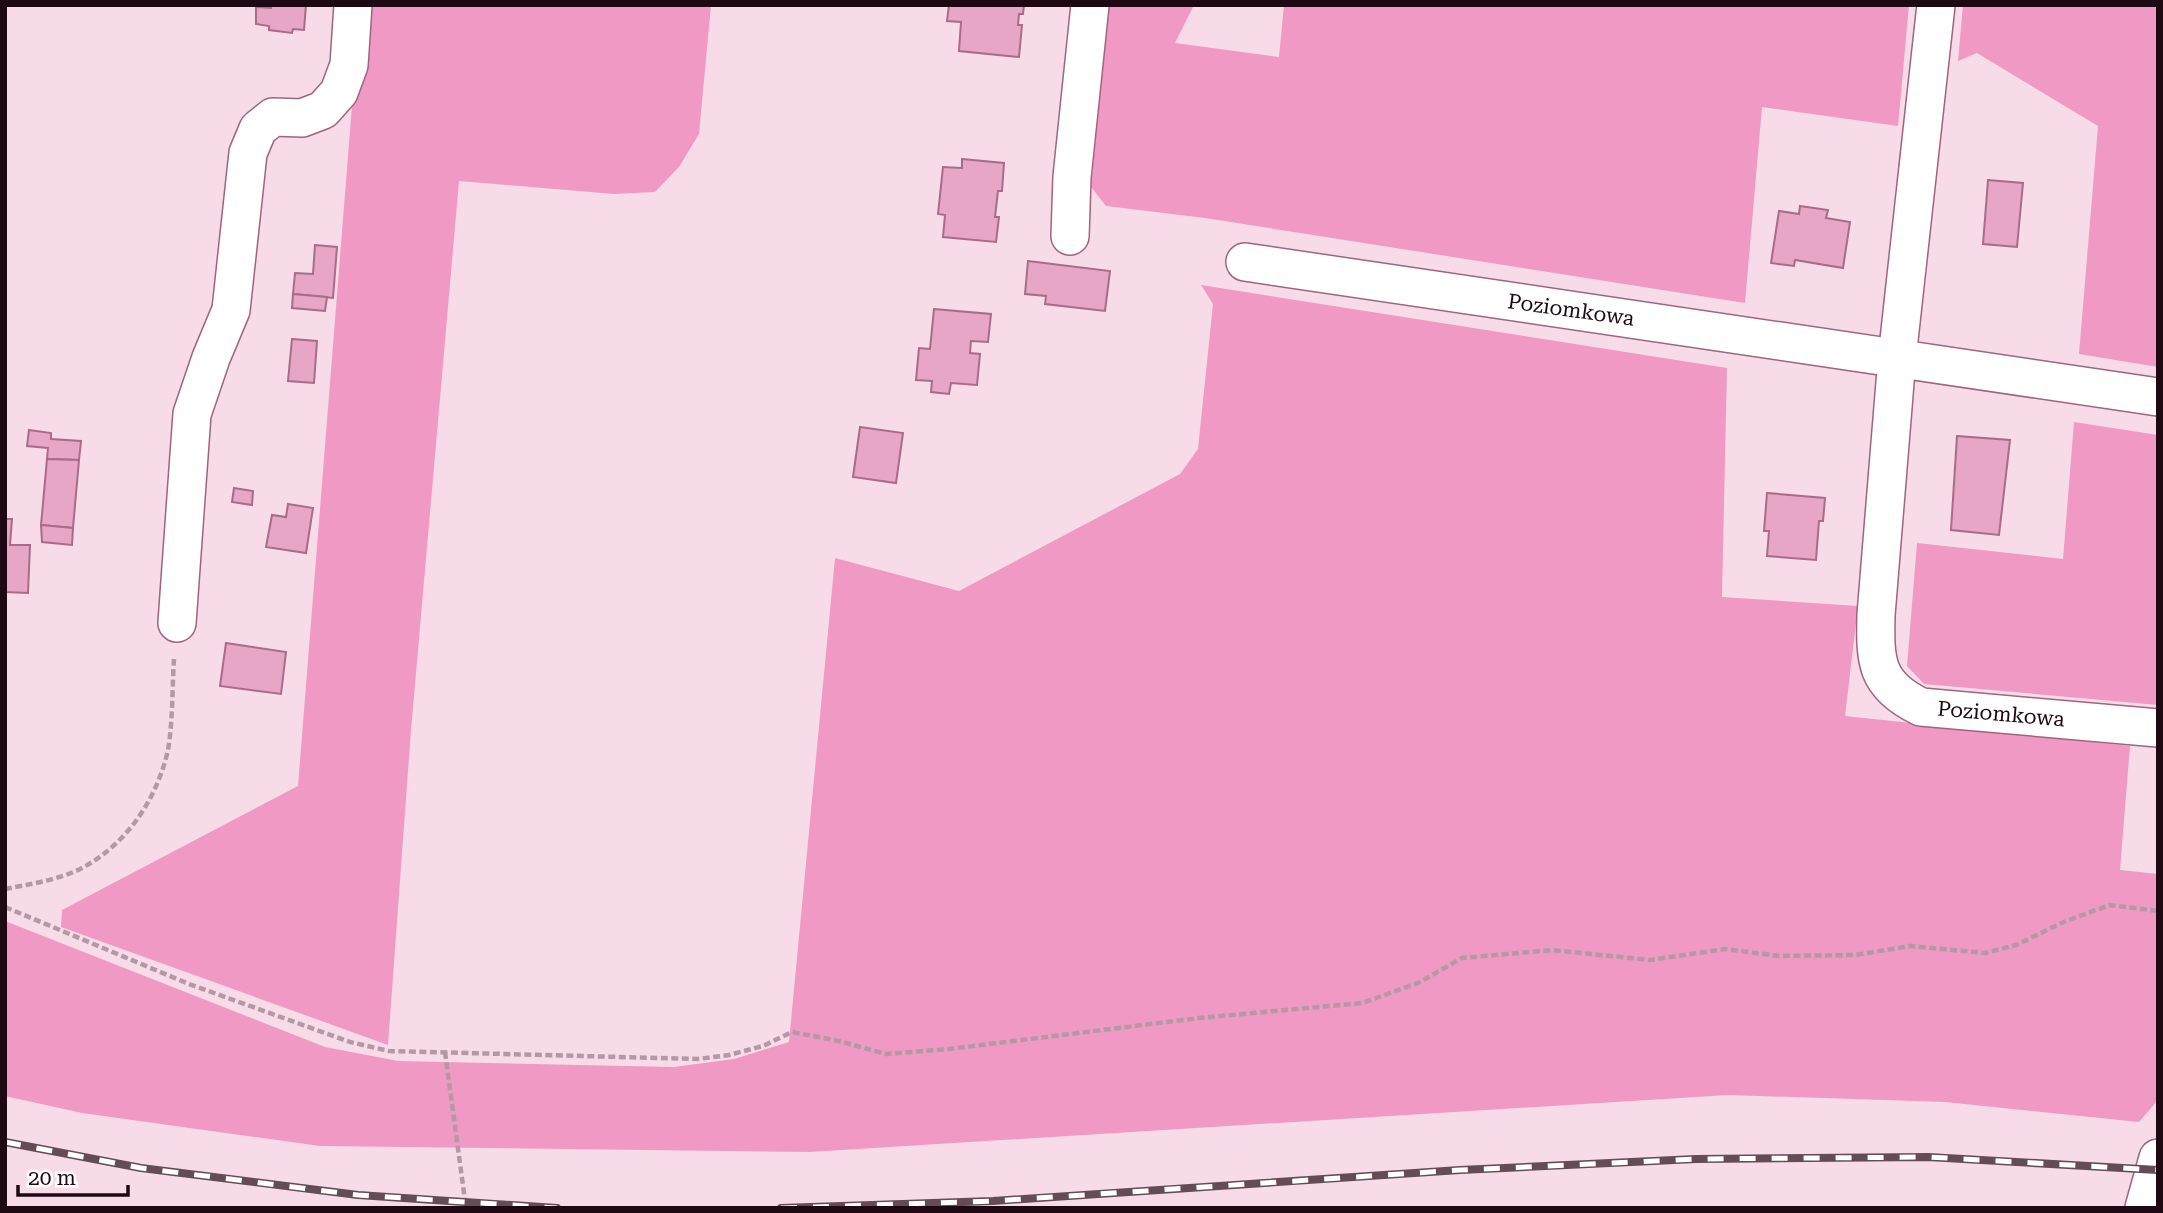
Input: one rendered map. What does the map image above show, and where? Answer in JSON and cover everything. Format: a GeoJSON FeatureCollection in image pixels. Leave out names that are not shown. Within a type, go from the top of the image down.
{"type":"FeatureCollection","features":[{"type":"Feature","properties":{"kind":"street"},"geometry":{"type":"LineString","coordinates":[[177,623],[192,414],[231,310],[248,153],[258,129],[273,117],[302,118],[323,110],[339,92],[349,65],[353,5]]}},
{"type":"Feature","properties":{"kind":"street"},"geometry":{"type":"LineString","coordinates":[[1070,236],[1072,177],[1090,5]]}},
{"type":"Feature","properties":{"kind":"street","name":"Poziomkowa"},"geometry":{"type":"LineString","coordinates":[[1936,5],[1898,358],[1875,653],[1889,686],[1906,700],[1921,707],[2158,728]]}},
{"type":"Feature","properties":{"kind":"street","name":"Poziomkowa"},"geometry":{"type":"LineString","coordinates":[[1245,262],[2158,397]]}},
{"type":"Feature","properties":{"kind":"street"},"geometry":{"type":"LineString","coordinates":[[2144,1208],[2158,1157]]}},
{"type":"Feature","properties":{"kind":"path"},"geometry":{"type":"LineString","coordinates":[[5,890],[81,869],[112,848],[136,821],[157,785],[168,749],[177,623]]}},
{"type":"Feature","properties":{"kind":"path"},"geometry":{"type":"LineString","coordinates":[[5,907],[189,984],[350,1042],[389,1051],[698,1059],[729,1055],[762,1046],[792,1032],[886,1054],[949,1049],[1199,1018],[1362,1003],[1418,983],[1462,958],[1552,950],[1650,960],[1725,950],[1779,956],[1856,955],[1910,946],[1985,953],[2016,945],[2066,921],[2110,905],[2158,911]]}},
{"type":"Feature","properties":{"kind":"path"},"geometry":{"type":"LineString","coordinates":[[445,1052],[466,1208]]}},
{"type":"Feature","properties":{"kind":"shaded area"},"geometry":{"type":"Polygon","coordinates":[[[360,5],[711,5],[699,134],[679,167],[655,192],[614,194],[459,181],[411,730],[388,1045],[61,927],[62,910],[298,786],[360,5]]]}},
{"type":"Feature","properties":{"kind":"shaded area"},"geometry":{"type":"Polygon","coordinates":[[[1109,5],[1194,5],[1175,43],[1279,57],[1284,5],[1909,5],[1898,126],[1762,107],[1745,303],[1205,218],[1106,206],[1091,187],[1109,5]]]}},
{"type":"Feature","properties":{"kind":"shaded area"},"geometry":{"type":"Polygon","coordinates":[[[1963,5],[2158,5],[2158,367],[2079,354],[2098,126],[1977,53],[1958,61],[1963,5]]]}},
{"type":"Feature","properties":{"kind":"shaded area"},"geometry":{"type":"Polygon","coordinates":[[[1201,285],[1727,368],[1722,597],[1858,606],[1845,716],[2130,746],[2120,870],[2158,874],[2158,1100],[2139,1122],[1945,1102],[1728,1095],[810,1152],[320,1146],[82,1113],[5,1096],[5,921],[325,1047],[398,1061],[674,1067],[734,1059],[789,1042],[835,558],[959,591],[1180,474],[1198,449],[1213,304],[1201,285]]]}},
{"type":"Feature","properties":{"kind":"shaded area"},"geometry":{"type":"Polygon","coordinates":[[[2074,422],[2158,435],[2158,705],[1924,684],[1907,666],[1917,543],[2063,559],[2074,422]]]}},
{"type":"Feature","properties":{"kind":"building"},"geometry":{"type":"Polygon","coordinates":[[[271,5],[306,5],[304,30],[293,29],[292,33],[269,30],[269,26],[256,24],[256,7],[271,8],[271,5]]]}},
{"type":"Feature","properties":{"kind":"building"},"geometry":{"type":"Polygon","coordinates":[[[949,5],[1024,5],[1023,14],[1019,14],[1018,25],[1022,25],[1019,57],[959,51],[961,22],[947,21],[949,5]]]}},
{"type":"Feature","properties":{"kind":"building"},"geometry":{"type":"Polygon","coordinates":[[[962,159],[1004,163],[1002,191],[998,191],[995,217],[999,217],[996,242],[943,237],[945,215],[938,214],[943,167],[962,168],[962,159]]]}},
{"type":"Feature","properties":{"kind":"building"},"geometry":{"type":"Polygon","coordinates":[[[1988,180],[2023,183],[2017,247],[1983,244],[1988,180]]]}},
{"type":"Feature","properties":{"kind":"building"},"geometry":{"type":"Polygon","coordinates":[[[1800,206],[1828,210],[1826,218],[1850,222],[1843,268],[1795,260],[1794,266],[1771,263],[1779,211],[1799,214],[1800,206]]]}},
{"type":"Feature","properties":{"kind":"building"},"geometry":{"type":"Polygon","coordinates":[[[315,245],[337,247],[333,298],[293,294],[295,273],[313,274],[315,245]]]}},
{"type":"Feature","properties":{"kind":"building"},"geometry":{"type":"Polygon","coordinates":[[[1028,261],[1110,271],[1105,311],[1045,304],[1046,296],[1025,294],[1028,261]]]}},
{"type":"Feature","properties":{"kind":"building"},"geometry":{"type":"Polygon","coordinates":[[[293,294],[327,297],[325,311],[292,308],[293,294]]]}},
{"type":"Feature","properties":{"kind":"building"},"geometry":{"type":"Polygon","coordinates":[[[934,309],[991,314],[988,342],[971,341],[970,353],[980,354],[977,385],[951,383],[949,394],[931,392],[932,381],[916,380],[919,348],[930,349],[934,309]]]}},
{"type":"Feature","properties":{"kind":"building"},"geometry":{"type":"Polygon","coordinates":[[[292,339],[317,341],[314,383],[288,381],[292,339]]]}},
{"type":"Feature","properties":{"kind":"building"},"geometry":{"type":"Polygon","coordinates":[[[860,427],[903,433],[896,483],[853,477],[860,427]]]}},
{"type":"Feature","properties":{"kind":"building"},"geometry":{"type":"Polygon","coordinates":[[[29,430],[51,433],[51,439],[81,441],[79,460],[47,459],[48,448],[27,446],[29,430]]]}},
{"type":"Feature","properties":{"kind":"building"},"geometry":{"type":"Polygon","coordinates":[[[1957,436],[2010,440],[1999,535],[1951,530],[1957,436]]]}},
{"type":"Feature","properties":{"kind":"building"},"geometry":{"type":"Polygon","coordinates":[[[47,459],[79,460],[73,528],[41,525],[47,459]]]}},
{"type":"Feature","properties":{"kind":"building"},"geometry":{"type":"Polygon","coordinates":[[[234,488],[253,491],[252,505],[232,502],[234,488]]]}},
{"type":"Feature","properties":{"kind":"building"},"geometry":{"type":"Polygon","coordinates":[[[1767,493],[1825,498],[1823,521],[1819,521],[1816,560],[1767,556],[1769,531],[1764,531],[1767,493]]]}},
{"type":"Feature","properties":{"kind":"building"},"geometry":{"type":"Polygon","coordinates":[[[288,504],[313,508],[306,553],[266,547],[272,515],[286,517],[288,504]]]}},
{"type":"Feature","properties":{"kind":"building"},"geometry":{"type":"Polygon","coordinates":[[[5,519],[12,519],[10,545],[30,545],[28,593],[5,592],[5,519]]]}},
{"type":"Feature","properties":{"kind":"building"},"geometry":{"type":"Polygon","coordinates":[[[41,525],[73,528],[72,545],[42,542],[41,525]]]}},
{"type":"Feature","properties":{"kind":"building"},"geometry":{"type":"Polygon","coordinates":[[[226,643],[286,652],[281,694],[220,686],[226,643]]]}},
{"type":"Feature","properties":{"kind":"railway"},"geometry":{"type":"LineString","coordinates":[[5,1142],[141,1168],[358,1195],[557,1208]]}},
{"type":"Feature","properties":{"kind":"railway"},"geometry":{"type":"LineString","coordinates":[[781,1208],[993,1201],[1460,1170],[1696,1159],[1928,1157],[2158,1170]]}}]}
